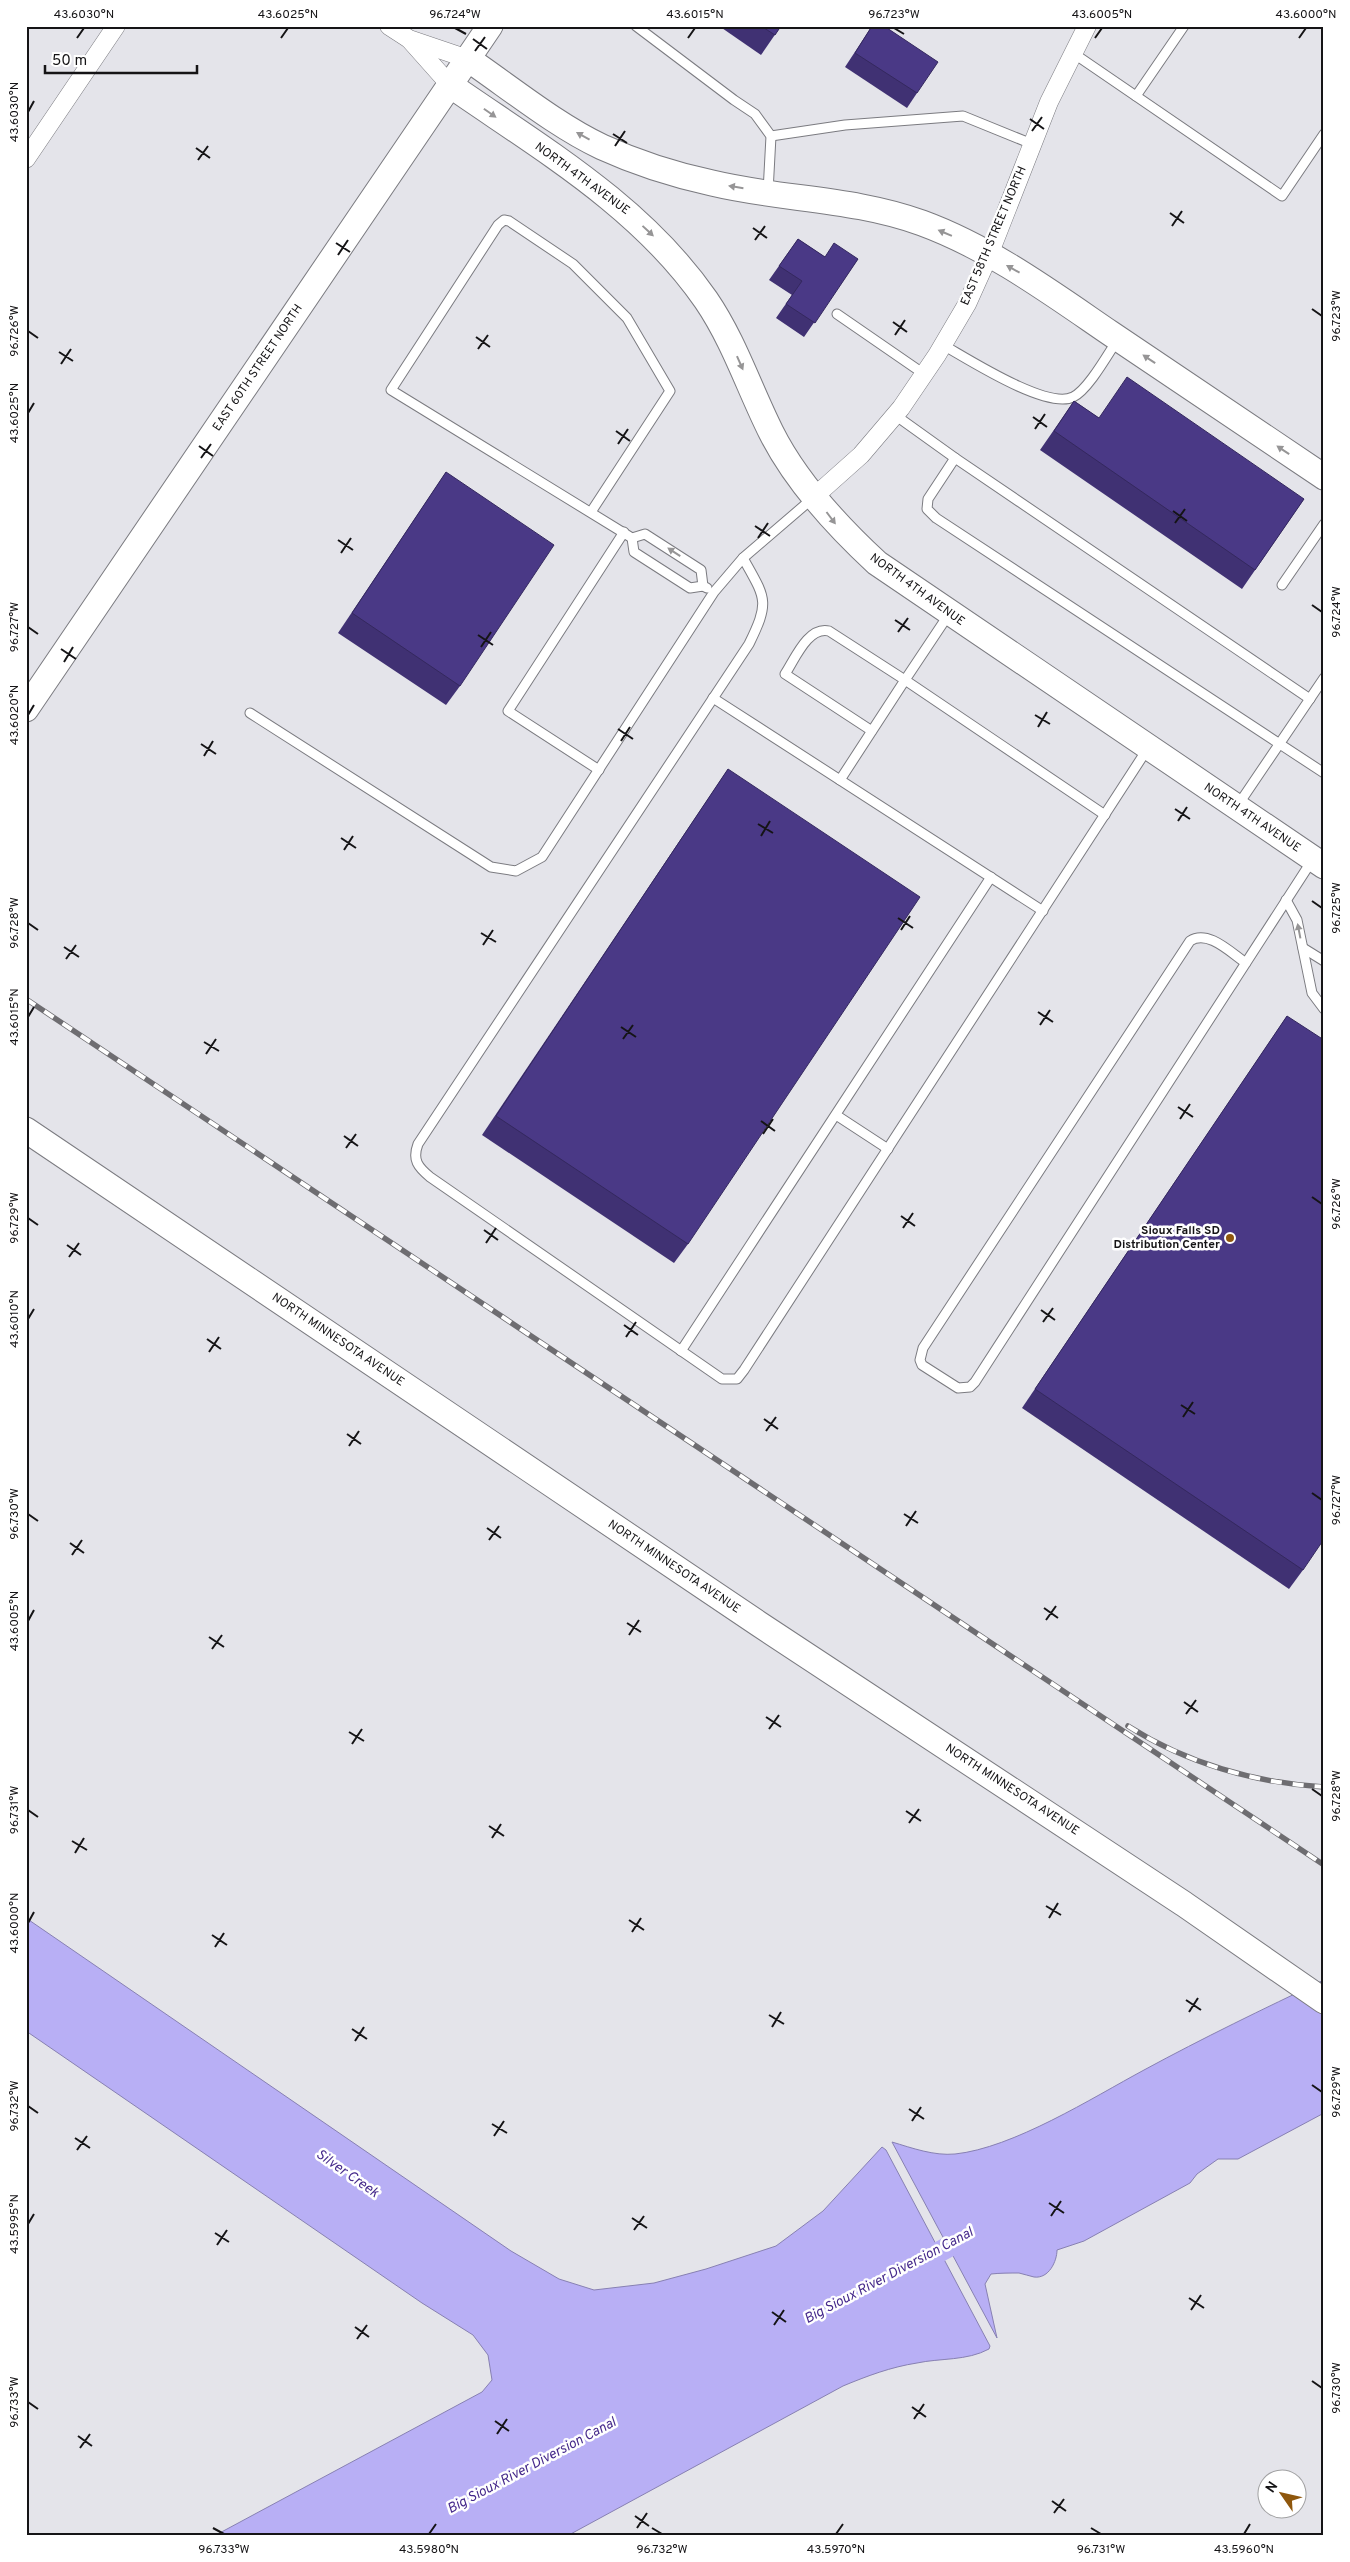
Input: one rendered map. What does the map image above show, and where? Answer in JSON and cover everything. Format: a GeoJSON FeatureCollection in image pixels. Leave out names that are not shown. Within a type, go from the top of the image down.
{"type":"FeatureCollection","features":[{"type":"Feature","properties":{"kind":"main road","name":"EAST 60TH STREET NORTH"},"geometry":{"type":"LineString","coordinates":[[26,709],[490,26]]}},
{"type":"Feature","properties":{"kind":"main road"},"geometry":{"type":"LineString","coordinates":[[468,59],[576,132],[601,146],[680,176],[768,192],[876,208],[922,223],[989,255],[1027,276],[1324,477]]}},
{"type":"Feature","properties":{"kind":"main road","name":"NORTH 4TH AVENUE"},"geometry":{"type":"LineString","coordinates":[[450,85],[605,194],[659,241],[711,308],[729,337],[772,433],[815,496],[840,528],[877,563],[949,614],[1318,862]]}},
{"type":"Feature","properties":{"kind":"main road","name":"NORTH MINNESOTA AVENUE"},"geometry":{"type":"LineString","coordinates":[[26,1130],[759,1624],[1184,1904],[1324,2001]]}},
{"type":"Feature","properties":{"kind":"street"},"geometry":{"type":"LineString","coordinates":[[26,159],[116,26]]}},
{"type":"Feature","properties":{"kind":"street"},"geometry":{"type":"LineString","coordinates":[[389,26],[409,39],[468,59]]}},
{"type":"Feature","properties":{"kind":"street","name":"EAST 58TH STREET NORTH"},"geometry":{"type":"LineString","coordinates":[[815,496],[861,455],[895,415],[943,345],[967,304],[989,255],[1049,102],[1087,26]]}},
{"type":"Feature","properties":{"kind":"street"},"geometry":{"type":"LineString","coordinates":[[409,39],[450,85]]}},
{"type":"Feature","properties":{"kind":"lane"},"geometry":{"type":"LineString","coordinates":[[636,26],[755,114],[771,136],[768,192]]}},
{"type":"Feature","properties":{"kind":"lane"},"geometry":{"type":"LineString","coordinates":[[1136,96],[1184,26]]}},
{"type":"Feature","properties":{"kind":"lane"},"geometry":{"type":"LineString","coordinates":[[1074,53],[1282,196],[1324,134]]}},
{"type":"Feature","properties":{"kind":"lane"},"geometry":{"type":"LineString","coordinates":[[771,136],[845,125],[964,116],[1032,144]]}},
{"type":"Feature","properties":{"kind":"lane"},"geometry":{"type":"LineString","coordinates":[[591,512],[670,391],[627,318],[573,264],[509,221],[504,220],[498,225],[391,390],[628,535],[645,534],[700,570],[703,586]]}},
{"type":"Feature","properties":{"kind":"lane"},"geometry":{"type":"LineString","coordinates":[[837,314],[924,374]]}},
{"type":"Feature","properties":{"kind":"lane"},"geometry":{"type":"LineString","coordinates":[[943,345],[1024,390],[1066,399],[1074,397],[1084,388],[1119,338]]}},
{"type":"Feature","properties":{"kind":"lane"},"geometry":{"type":"LineString","coordinates":[[895,415],[955,458],[1310,699]]}},
{"type":"Feature","properties":{"kind":"lane"},"geometry":{"type":"LineString","coordinates":[[955,458],[928,499],[927,509],[936,518],[1324,773]]}},
{"type":"Feature","properties":{"kind":"lane"},"geometry":{"type":"LineString","coordinates":[[250,712],[491,867],[516,871],[542,857],[714,592],[743,558],[815,496]]}},
{"type":"Feature","properties":{"kind":"lane"},"geometry":{"type":"LineString","coordinates":[[1282,585],[1324,524]]}},
{"type":"Feature","properties":{"kind":"lane"},"geometry":{"type":"LineString","coordinates":[[628,535],[634,552],[690,588],[703,586],[714,592]]}},
{"type":"Feature","properties":{"kind":"lane"},"geometry":{"type":"LineString","coordinates":[[599,770],[508,711],[628,535]]}},
{"type":"Feature","properties":{"kind":"lane"},"geometry":{"type":"LineString","coordinates":[[743,558],[762,592],[764,614],[749,644],[423,1136],[414,1154],[418,1167],[430,1178],[722,1379],[737,1379],[744,1370],[1148,748]]}},
{"type":"Feature","properties":{"kind":"lane"},"geometry":{"type":"LineString","coordinates":[[840,780],[949,614]]}},
{"type":"Feature","properties":{"kind":"lane"},"geometry":{"type":"LineString","coordinates":[[872,731],[785,674],[812,634],[821,629],[829,631],[1105,815]]}},
{"type":"Feature","properties":{"kind":"lane"},"geometry":{"type":"LineString","coordinates":[[1236,807],[1324,678]]}},
{"type":"Feature","properties":{"kind":"lane"},"geometry":{"type":"LineString","coordinates":[[713,698],[1043,911]]}},
{"type":"Feature","properties":{"kind":"lane"},"geometry":{"type":"LineString","coordinates":[[1246,963],[1207,937],[1196,937],[1190,941],[923,1348],[920,1360],[922,1365],[958,1388],[970,1387],[975,1382],[1246,963],[1286,900],[1318,862]]}},
{"type":"Feature","properties":{"kind":"lane"},"geometry":{"type":"LineString","coordinates":[[681,1351],[991,877]]}},
{"type":"Feature","properties":{"kind":"lane"},"geometry":{"type":"LineString","coordinates":[[1286,900],[1297,920],[1312,993],[1324,1009]]}},
{"type":"Feature","properties":{"kind":"lane"},"geometry":{"type":"LineString","coordinates":[[1303,948],[1324,962]]}},
{"type":"Feature","properties":{"kind":"lane"},"geometry":{"type":"LineString","coordinates":[[836,1115],[888,1149]]}},
{"type":"Feature","properties":{"kind":"water","name":"Silver Creek"},"geometry":{"type":"Polygon","coordinates":[[[26,1918],[511,2251],[559,2279],[594,2290],[654,2283],[706,2269],[776,2246],[823,2211],[882,2147],[886,2150],[990,2346],[989,2349],[972,2356],[926,2361],[898,2367],[870,2375],[843,2386],[567,2536],[214,2536],[482,2392],[492,2380],[488,2355],[473,2335],[422,2303],[26,2031],[26,1918]]]}},
{"type":"Feature","properties":{"kind":"water"},"geometry":{"type":"Polygon","coordinates":[[[1324,1980],[1324,2113],[1238,2159],[1218,2159],[1197,2174],[1190,2183],[1084,2241],[1057,2250],[1054,2264],[1044,2275],[1034,2277],[1019,2273],[991,2274],[985,2284],[997,2338],[892,2142],[923,2151],[955,2154],[978,2150],[1002,2142],[1052,2120],[1188,2047],[1324,1980]]]}},
{"type":"Feature","properties":{"kind":"building"},"geometry":{"type":"Polygon","coordinates":[[[761,26],[781,26],[775,35],[761,26]]]}},
{"type":"Feature","properties":{"kind":"building"},"geometry":{"type":"Polygon","coordinates":[[[872,26],[884,26],[938,62],[917,93],[855,53],[872,26]]]}},
{"type":"Feature","properties":{"kind":"building"},"geometry":{"type":"Polygon","coordinates":[[[798,239],[825,257],[834,243],[858,259],[815,323],[786,304],[802,281],[779,266],[798,239]]]}},
{"type":"Feature","properties":{"kind":"building"},"geometry":{"type":"Polygon","coordinates":[[[1127,377],[1304,499],[1255,570],[1054,431],[1074,401],[1099,418],[1127,377]]]}},
{"type":"Feature","properties":{"kind":"building"},"geometry":{"type":"Polygon","coordinates":[[[446,472],[554,545],[460,686],[352,613],[446,472]]]}},
{"type":"Feature","properties":{"kind":"building"},"geometry":{"type":"Polygon","coordinates":[[[728,769],[920,897],[688,1244],[496,1116],[728,769]]]}},
{"type":"Feature","properties":{"kind":"building","name":"Sioux Falls SD Distribution Center"},"geometry":{"type":"Polygon","coordinates":[[[1287,1016],[1324,1040],[1324,1539],[1303,1570],[1035,1389],[1287,1016]]]}},
{"type":"Feature","properties":{"kind":"waterway","name":"Big Sioux River Diversion Canal"},"geometry":{"type":"LineString","coordinates":[[915,2265],[974,2233]]}},
{"type":"Feature","properties":{"kind":"railway"},"geometry":{"type":"LineString","coordinates":[[26,999],[1324,1865]]}},
{"type":"Feature","properties":{"kind":"railway"},"geometry":{"type":"LineString","coordinates":[[1128,1726],[1173,1751],[1222,1769],[1272,1781],[1324,1787]]}},
{"type":"Feature","properties":{"kind":"place","name":"Sioux Falls SD Distribution Center"},"geometry":{"type":"Point","coordinates":[1230,1238]}}]}
